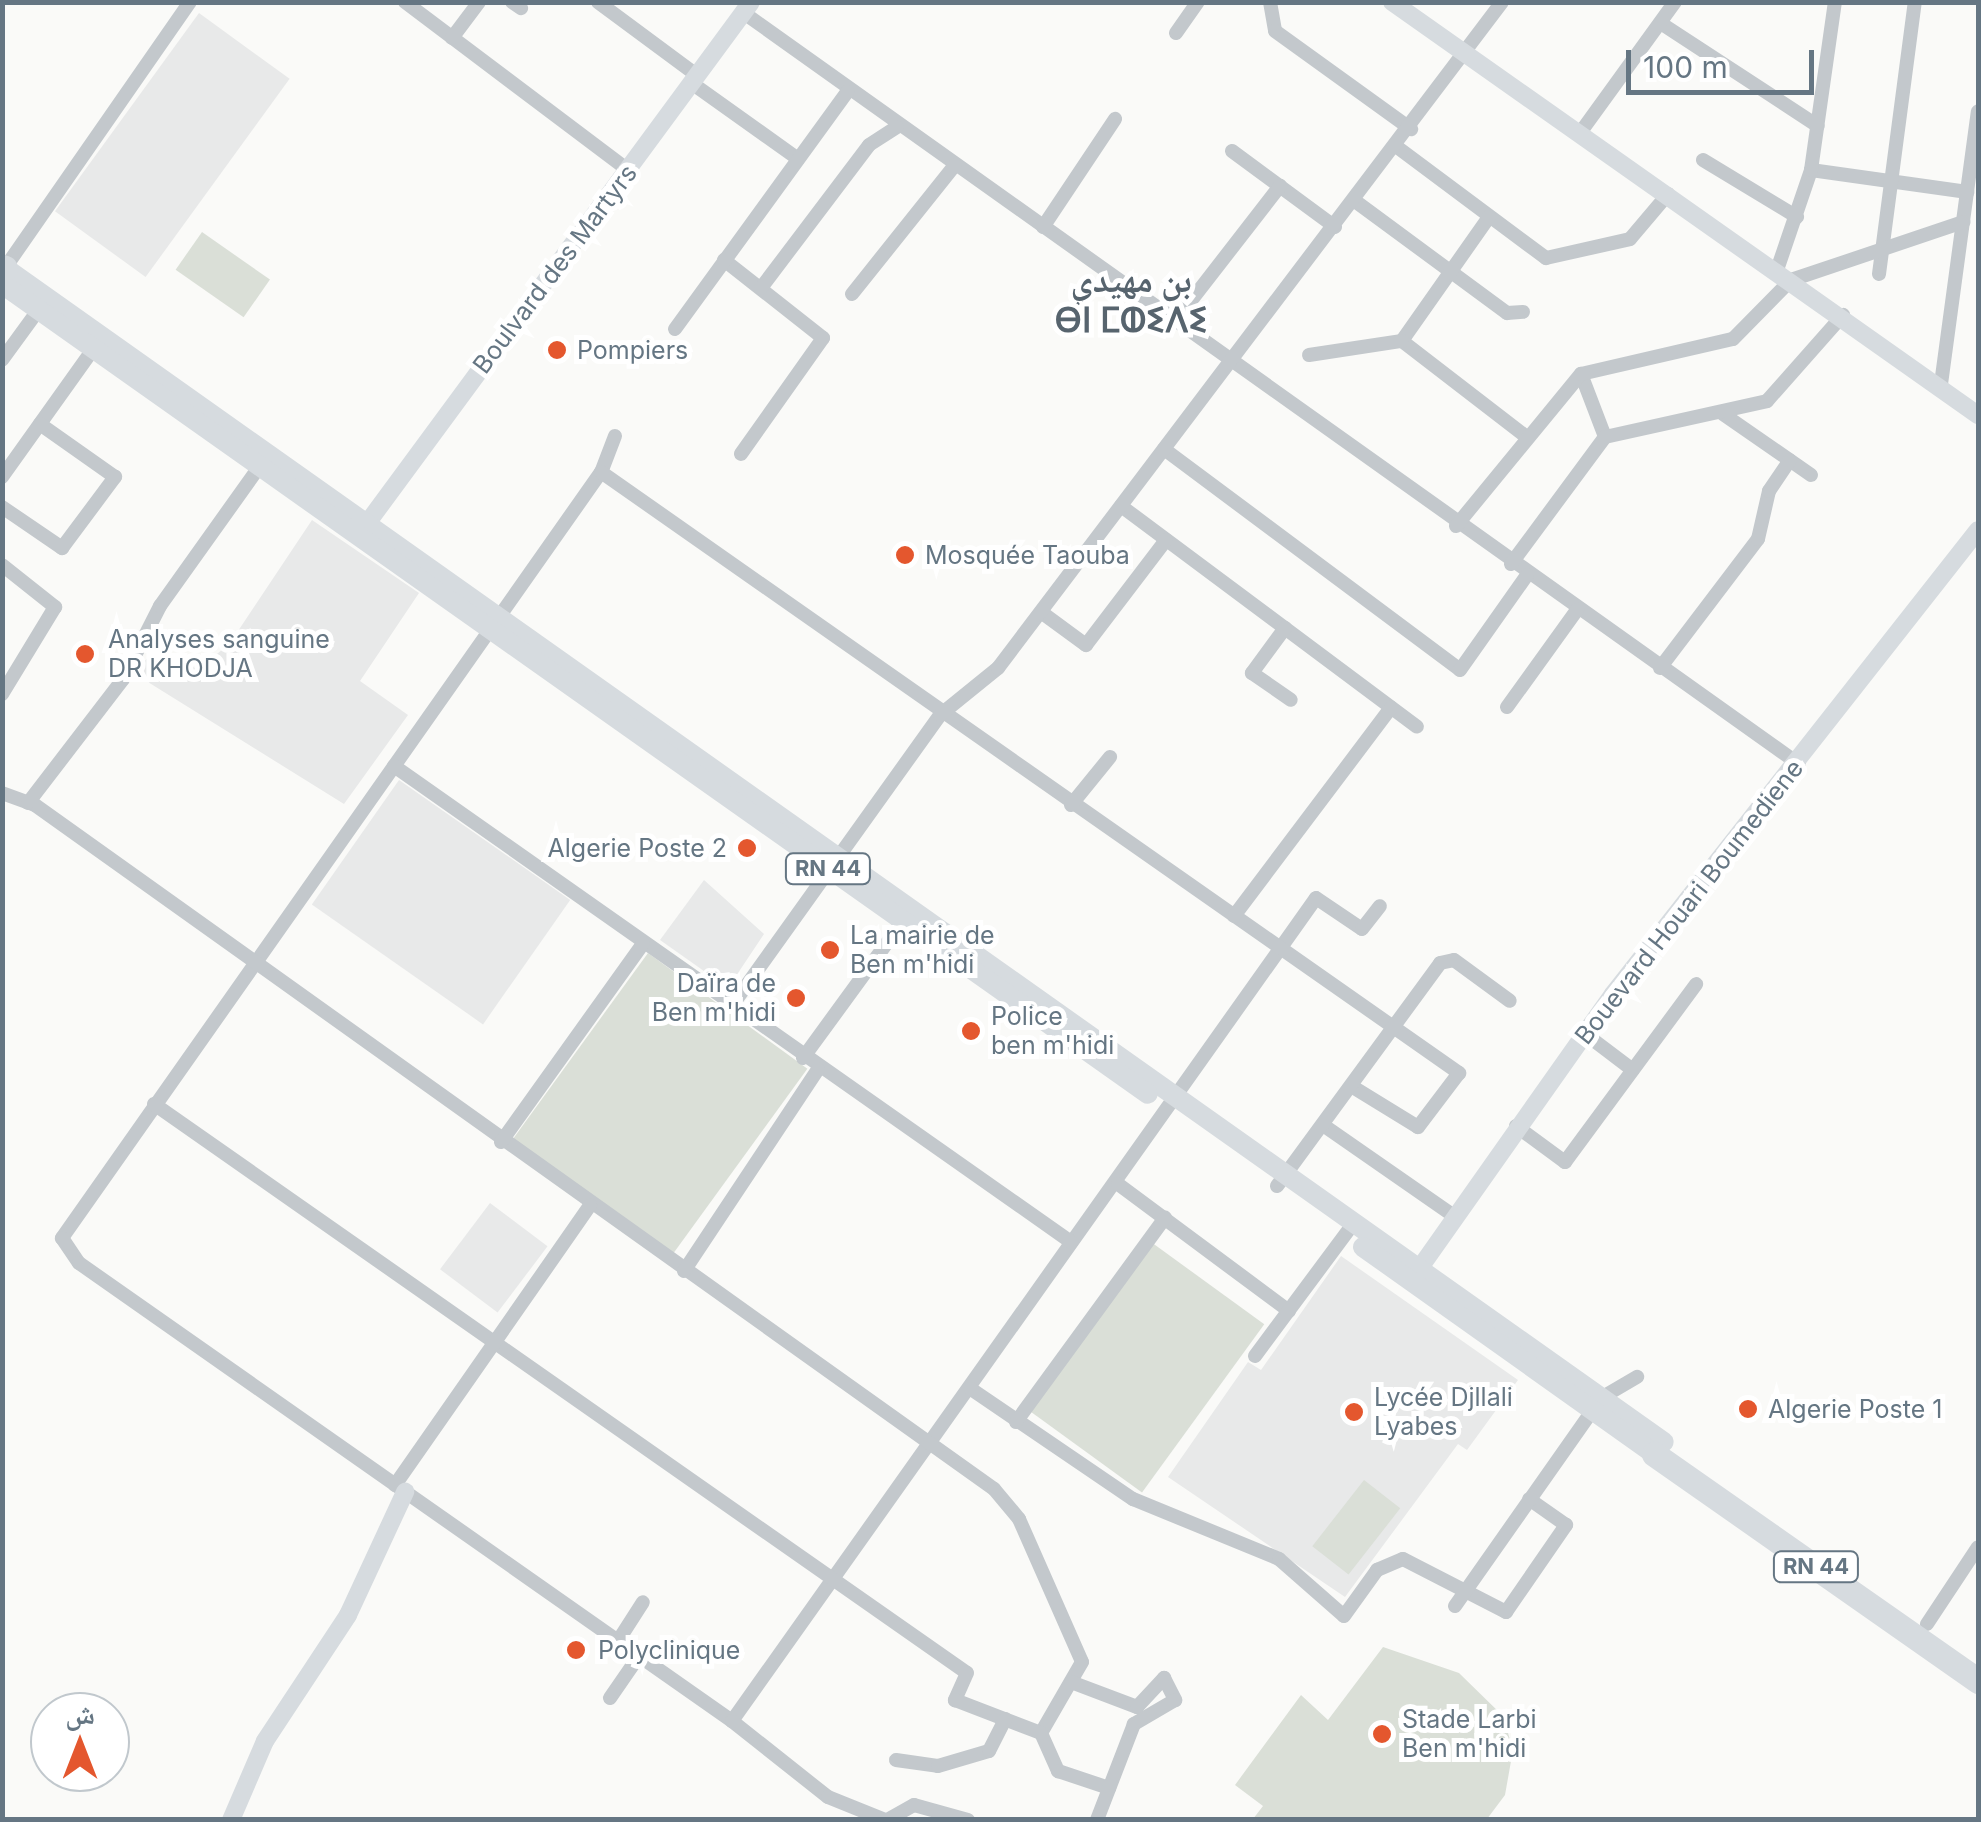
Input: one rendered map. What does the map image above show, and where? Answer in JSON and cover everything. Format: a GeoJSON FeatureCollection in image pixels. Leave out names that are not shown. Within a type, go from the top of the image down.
{"type":"FeatureCollection","features":[{"type":"Feature","properties":{"kind":"highway","name":"RN 44"},"geometry":{"type":"LineString","coordinates":[[1659,1448],[1978,1661]]}},
{"type":"Feature","properties":{"kind":"highway","name":"RN 44"},"geometry":{"type":"LineString","coordinates":[[1659,1448],[1978,1680]]}},
{"type":"Feature","properties":{"kind":"main road","name":"RN 44"},"geometry":{"type":"LineString","coordinates":[[3,273],[39,310],[259,467],[363,529]]}},
{"type":"Feature","properties":{"kind":"main road","name":"RN 44"},"geometry":{"type":"LineString","coordinates":[[3,273],[1659,1448]]}},
{"type":"Feature","properties":{"kind":"main road","name":"RN 44"},"geometry":{"type":"LineString","coordinates":[[833,861],[903,921],[1174,1105]]}},
{"type":"Feature","properties":{"kind":"street"},"geometry":{"type":"LineString","coordinates":[[3,273],[190,2]]}},
{"type":"Feature","properties":{"kind":"street"},"geometry":{"type":"LineString","coordinates":[[405,2],[628,170]]}},
{"type":"Feature","properties":{"kind":"street"},"geometry":{"type":"LineString","coordinates":[[452,38],[479,2]]}},
{"type":"Feature","properties":{"kind":"street"},"geometry":{"type":"LineString","coordinates":[[598,2],[798,159]]}},
{"type":"Feature","properties":{"kind":"street"},"geometry":{"type":"LineString","coordinates":[[1176,32],[1198,2]]}},
{"type":"Feature","properties":{"kind":"street"},"geometry":{"type":"LineString","coordinates":[[1270,2],[1275,31],[1411,129]]}},
{"type":"Feature","properties":{"kind":"street"},"geometry":{"type":"LineString","coordinates":[[1392,2],[1940,384],[1978,415]]}},
{"type":"Feature","properties":{"kind":"street"},"geometry":{"type":"LineString","coordinates":[[731,1007],[940,715],[998,668],[1468,55],[1502,2]]}},
{"type":"Feature","properties":{"kind":"street"},"geometry":{"type":"LineString","coordinates":[[1580,133],[1675,2]]}},
{"type":"Feature","properties":{"kind":"street"},"geometry":{"type":"LineString","coordinates":[[1456,526],[1524,435],[1581,374],[1732,339],[1784,275],[1811,170],[1835,2]]}},
{"type":"Feature","properties":{"kind":"street"},"geometry":{"type":"LineString","coordinates":[[1879,274],[1914,2]]}},
{"type":"Feature","properties":{"kind":"street"},"geometry":{"type":"LineString","coordinates":[[748,8],[848,92],[1176,320],[1456,526],[1799,764]]}},
{"type":"Feature","properties":{"kind":"street","name":"Boulvard des Martyrs"},"geometry":{"type":"LineString","coordinates":[[363,529],[748,8]]}},
{"type":"Feature","properties":{"kind":"street"},"geometry":{"type":"LineString","coordinates":[[1662,24],[1818,126]]}},
{"type":"Feature","properties":{"kind":"street"},"geometry":{"type":"LineString","coordinates":[[675,330],[848,92]]}},
{"type":"Feature","properties":{"kind":"street"},"geometry":{"type":"LineString","coordinates":[[1940,384],[1978,111]]}},
{"type":"Feature","properties":{"kind":"street"},"geometry":{"type":"LineString","coordinates":[[1043,227],[1116,119]]}},
{"type":"Feature","properties":{"kind":"street"},"geometry":{"type":"LineString","coordinates":[[761,288],[868,145],[898,127]]}},
{"type":"Feature","properties":{"kind":"street"},"geometry":{"type":"LineString","coordinates":[[1397,147],[1489,218],[1555,258],[1630,239],[1668,194]]}},
{"type":"Feature","properties":{"kind":"street"},"geometry":{"type":"LineString","coordinates":[[1232,151],[1335,227]]}},
{"type":"Feature","properties":{"kind":"street"},"geometry":{"type":"LineString","coordinates":[[1702,160],[1797,216]]}},
{"type":"Feature","properties":{"kind":"street"},"geometry":{"type":"LineString","coordinates":[[852,294],[954,166]]}},
{"type":"Feature","properties":{"kind":"street"},"geometry":{"type":"LineString","coordinates":[[1811,170],[1968,192]]}},
{"type":"Feature","properties":{"kind":"street"},"geometry":{"type":"LineString","coordinates":[[1176,320],[1280,186]]}},
{"type":"Feature","properties":{"kind":"street"},"geometry":{"type":"LineString","coordinates":[[1355,201],[1506,312],[1523,312]]}},
{"type":"Feature","properties":{"kind":"street"},"geometry":{"type":"LineString","coordinates":[[1402,341],[1489,218]]}},
{"type":"Feature","properties":{"kind":"street"},"geometry":{"type":"LineString","coordinates":[[1784,275],[1963,222]]}},
{"type":"Feature","properties":{"kind":"street"},"geometry":{"type":"LineString","coordinates":[[724,260],[815,327],[823,349],[741,454]]}},
{"type":"Feature","properties":{"kind":"street"},"geometry":{"type":"LineString","coordinates":[[2,360],[39,310]]}},
{"type":"Feature","properties":{"kind":"street"},"geometry":{"type":"LineString","coordinates":[[1511,564],[1605,437],[1723,414],[1780,392],[1843,316]]}},
{"type":"Feature","properties":{"kind":"street"},"geometry":{"type":"LineString","coordinates":[[1309,354],[1402,341],[1524,435]]}},
{"type":"Feature","properties":{"kind":"street"},"geometry":{"type":"LineString","coordinates":[[2,477],[94,348]]}},
{"type":"Feature","properties":{"kind":"street"},"geometry":{"type":"LineString","coordinates":[[1581,374],[1605,437]]}},
{"type":"Feature","properties":{"kind":"street"},"geometry":{"type":"LineString","coordinates":[[1723,414],[1811,475]]}},
{"type":"Feature","properties":{"kind":"street"},"geometry":{"type":"LineString","coordinates":[[2,507],[62,548],[115,478],[40,424]]}},
{"type":"Feature","properties":{"kind":"street"},"geometry":{"type":"LineString","coordinates":[[615,436],[600,472],[254,968],[66,1225],[68,1254],[732,1721],[828,1797],[886,1820],[914,1805],[968,1820]]}},
{"type":"Feature","properties":{"kind":"street"},"geometry":{"type":"LineString","coordinates":[[1164,450],[1460,670],[1527,575]]}},
{"type":"Feature","properties":{"kind":"street"},"geometry":{"type":"LineString","coordinates":[[1660,668],[1758,539],[1769,491],[1790,460]]}},
{"type":"Feature","properties":{"kind":"street"},"geometry":{"type":"LineString","coordinates":[[28,802],[123,678],[160,606],[259,467]]}},
{"type":"Feature","properties":{"kind":"street"},"geometry":{"type":"LineString","coordinates":[[600,472],[940,715],[1459,1073],[1418,1128],[1353,1087]]}},
{"type":"Feature","properties":{"kind":"street"},"geometry":{"type":"LineString","coordinates":[[1122,506],[1416,727]]}},
{"type":"Feature","properties":{"kind":"street","name":"Bouevard Houari Boumediene"},"geometry":{"type":"LineString","coordinates":[[1415,1275],[1451,1214],[1584,1033],[1799,764],[1978,530]]}},
{"type":"Feature","properties":{"kind":"street"},"geometry":{"type":"LineString","coordinates":[[1041,612],[1086,646],[1166,540]]}},
{"type":"Feature","properties":{"kind":"street"},"geometry":{"type":"LineString","coordinates":[[2,565],[55,607],[2,694]]}},
{"type":"Feature","properties":{"kind":"street"},"geometry":{"type":"LineString","coordinates":[[1507,706],[1577,610]]}},
{"type":"Feature","properties":{"kind":"street"},"geometry":{"type":"LineString","coordinates":[[1285,628],[1252,673],[1291,700]]}},
{"type":"Feature","properties":{"kind":"street"},"geometry":{"type":"LineString","coordinates":[[1234,916],[1390,708]]}},
{"type":"Feature","properties":{"kind":"street"},"geometry":{"type":"LineString","coordinates":[[1071,805],[1110,757]]}},
{"type":"Feature","properties":{"kind":"street"},"geometry":{"type":"LineString","coordinates":[[394,766],[802,1058],[1072,1242]]}},
{"type":"Feature","properties":{"kind":"street"},"geometry":{"type":"LineString","coordinates":[[2,793],[28,802],[254,968],[930,1446],[1018,1518],[1062,1629],[1079,1650],[1080,1677],[1052,1700],[1041,1733],[1058,1771],[1109,1788]]}},
{"type":"Feature","properties":{"kind":"street"},"geometry":{"type":"LineString","coordinates":[[732,1721],[1072,1242],[1118,1184],[1316,898],[1362,929],[1380,906]]}},
{"type":"Feature","properties":{"kind":"street"},"geometry":{"type":"LineString","coordinates":[[802,1058],[903,921]]}},
{"type":"Feature","properties":{"kind":"street"},"geometry":{"type":"LineString","coordinates":[[501,1142],[643,944]]}},
{"type":"Feature","properties":{"kind":"street"},"geometry":{"type":"LineString","coordinates":[[1281,1181],[1353,1087],[1392,1024],[1447,958],[1510,1002]]}},
{"type":"Feature","properties":{"kind":"street"},"geometry":{"type":"LineString","coordinates":[[1516,1126],[1565,1162],[1696,984]]}},
{"type":"Feature","properties":{"kind":"street"},"geometry":{"type":"LineString","coordinates":[[1584,1033],[1633,1070]]}},
{"type":"Feature","properties":{"kind":"street"},"geometry":{"type":"LineString","coordinates":[[684,1272],[818,1069]]}},
{"type":"Feature","properties":{"kind":"street"},"geometry":{"type":"LineString","coordinates":[[154,1104],[967,1673],[955,1700],[1041,1733]]}},
{"type":"Feature","properties":{"kind":"street"},"geometry":{"type":"LineString","coordinates":[[1323,1124],[1451,1214]]}},
{"type":"Feature","properties":{"kind":"street"},"geometry":{"type":"LineString","coordinates":[[1118,1184],[1289,1311]]}},
{"type":"Feature","properties":{"kind":"street"},"geometry":{"type":"LineString","coordinates":[[231,1820],[265,1741],[348,1615],[400,1489],[494,1341],[590,1205]]}},
{"type":"Feature","properties":{"kind":"street"},"geometry":{"type":"LineString","coordinates":[[1016,1422],[1165,1218]]}},
{"type":"Feature","properties":{"kind":"street"},"geometry":{"type":"LineString","coordinates":[[1254,1356],[1349,1229]]}},
{"type":"Feature","properties":{"kind":"street"},"geometry":{"type":"LineString","coordinates":[[1455,1606],[1597,1404],[1637,1377]]}},
{"type":"Feature","properties":{"kind":"street"},"geometry":{"type":"LineString","coordinates":[[971,1389],[1132,1499],[1279,1559],[1344,1616],[1392,1559],[1464,1588],[1506,1612],[1566,1525],[1529,1499]]}},
{"type":"Feature","properties":{"kind":"street"},"geometry":{"type":"LineString","coordinates":[[1927,1624],[1978,1547]]}},
{"type":"Feature","properties":{"kind":"street"},"geometry":{"type":"LineString","coordinates":[[618,1642],[644,1602]]}},
{"type":"Feature","properties":{"kind":"street"},"geometry":{"type":"LineString","coordinates":[[610,1698],[639,1656]]}},
{"type":"Feature","properties":{"kind":"street"},"geometry":{"type":"LineString","coordinates":[[1071,1682],[1137,1707],[1164,1678],[1175,1700],[1134,1724],[1096,1820]]}},
{"type":"Feature","properties":{"kind":"street"},"geometry":{"type":"LineString","coordinates":[[896,1760],[938,1766],[989,1751],[1005,1719]]}},
{"type":"Feature","properties":{"kind":"shaded area"},"geometry":{"type":"Polygon","coordinates":[[[199,13],[290,79],[146,277],[55,211],[199,13]]]}},
{"type":"Feature","properties":{"kind":"shaded area"},"geometry":{"type":"Polygon","coordinates":[[[202,232],[270,280],[244,317],[176,270],[202,232]]]}},
{"type":"Feature","properties":{"kind":"shaded area"},"geometry":{"type":"Polygon","coordinates":[[[312,520],[419,593],[360,681],[408,715],[344,804],[135,674],[158,644],[198,670],[230,643],[312,520]]]}},
{"type":"Feature","properties":{"kind":"shaded area"},"geometry":{"type":"Polygon","coordinates":[[[399,780],[570,900],[483,1024],[312,905],[399,780]]]}},
{"type":"Feature","properties":{"kind":"shaded area"},"geometry":{"type":"Polygon","coordinates":[[[704,880],[764,934],[728,988],[660,940],[704,880]]]}},
{"type":"Feature","properties":{"kind":"shaded area"},"geometry":{"type":"Polygon","coordinates":[[[648,953],[807,1069],[672,1256],[512,1140],[648,953]]]}},
{"type":"Feature","properties":{"kind":"shaded area"},"geometry":{"type":"Polygon","coordinates":[[[490,1203],[548,1246],[498,1313],[440,1269],[490,1203]]]}},
{"type":"Feature","properties":{"kind":"shaded area"},"geometry":{"type":"Polygon","coordinates":[[[1151,1242],[1264,1324],[1142,1493],[1029,1410],[1151,1242]]]}},
{"type":"Feature","properties":{"kind":"shaded area","name":"Lycée Djllali Lyabes"},"geometry":{"type":"Polygon","coordinates":[[[1341,1256],[1518,1380],[1467,1450],[1458,1444],[1345,1597],[1168,1477],[1248,1362],[1261,1370],[1341,1256]]]}},
{"type":"Feature","properties":{"kind":"shaded area"},"geometry":{"type":"Polygon","coordinates":[[[1364,1480],[1400,1508],[1349,1575],[1312,1546],[1364,1480]]]}},
{"type":"Feature","properties":{"kind":"shaded area"},"geometry":{"type":"Polygon","coordinates":[[[1383,1647],[1459,1673],[1503,1716],[1513,1750],[1505,1795],[1487,1819],[1253,1819],[1263,1806],[1235,1785],[1301,1695],[1328,1720],[1383,1647]]]}},
{"type":"Feature","properties":{"kind":"place","name":"Pompiers"},"geometry":{"type":"Point","coordinates":[557,350]}},
{"type":"Feature","properties":{"kind":"place","name":"Mosquée Taouba"},"geometry":{"type":"Point","coordinates":[905,555]}},
{"type":"Feature","properties":{"kind":"place","name":"Analyses sanguine DR KHODJA"},"geometry":{"type":"Point","coordinates":[85,654]}},
{"type":"Feature","properties":{"kind":"place","name":"Algerie Poste 2"},"geometry":{"type":"Point","coordinates":[747,848]}},
{"type":"Feature","properties":{"kind":"place","name":"La mairie de Ben m'hidi"},"geometry":{"type":"Point","coordinates":[830,950]}},
{"type":"Feature","properties":{"kind":"place","name":"Daïra de Ben m'hidi"},"geometry":{"type":"Point","coordinates":[796,998]}},
{"type":"Feature","properties":{"kind":"place","name":"Police ben m'hidi"},"geometry":{"type":"Point","coordinates":[971,1031]}},
{"type":"Feature","properties":{"kind":"place","name":"Algerie Poste 1"},"geometry":{"type":"Point","coordinates":[1748,1409]}},
{"type":"Feature","properties":{"kind":"place","name":"Lycée Djllali Lyabes"},"geometry":{"type":"Point","coordinates":[1354,1412]}},
{"type":"Feature","properties":{"kind":"place","name":"Polyclinique"},"geometry":{"type":"Point","coordinates":[576,1650]}},
{"type":"Feature","properties":{"kind":"place","name":"Stade Larbi Ben m'hidi"},"geometry":{"type":"Point","coordinates":[1382,1734]}},
{"type":"Feature","properties":{"kind":"district","name":"بن مهيدي ⴱⵏ ⵎⵀⵉⴷⵉ"},"geometry":{"type":"Point","coordinates":[1131,299]}}]}
